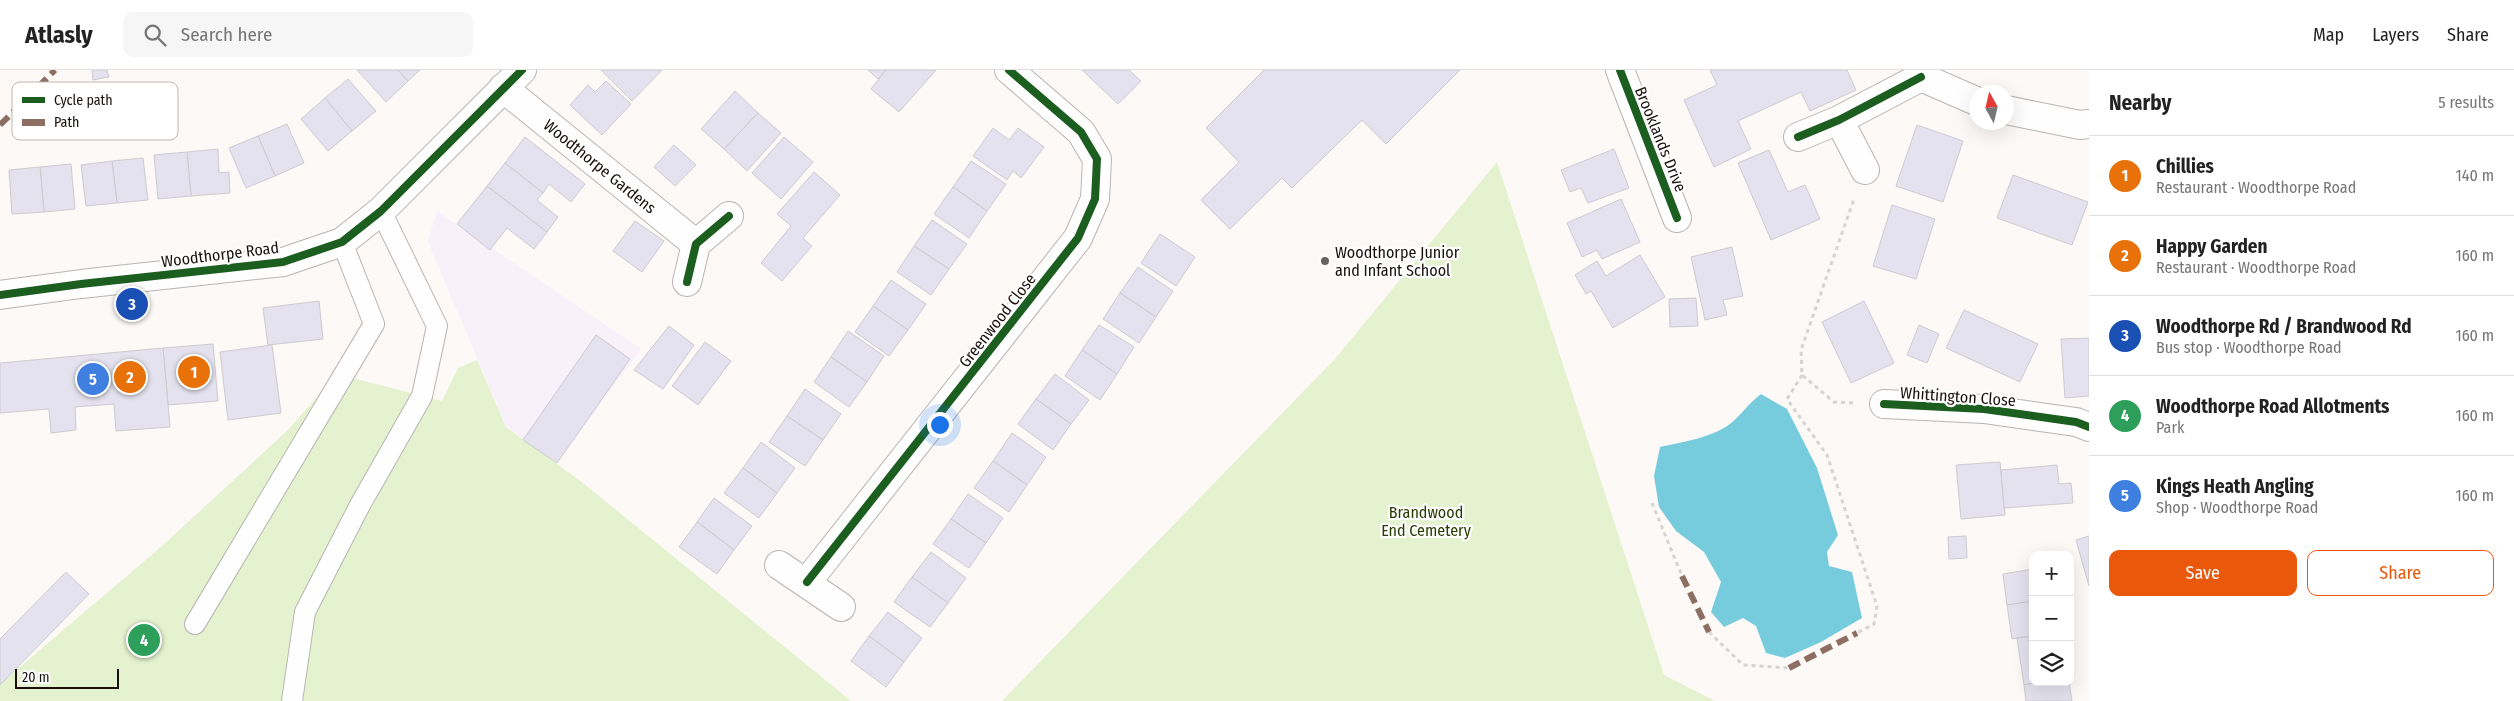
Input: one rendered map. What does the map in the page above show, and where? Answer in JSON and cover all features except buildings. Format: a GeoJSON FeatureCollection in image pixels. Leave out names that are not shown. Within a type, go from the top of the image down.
{"type":"FeatureCollection","features":[{"type":"Feature","properties":{"kind":"street","name":"Greenwood Close"},"geometry":{"type":"LineString","coordinates":[[806,582],[1078,238],[1095,199],[1097,159],[1081,132],[1009,70]]}},
{"type":"Feature","properties":{"kind":"street","name":"Brooklands Drive"},"geometry":{"type":"LineString","coordinates":[[1620,70],[1677,218]]}},
{"type":"Feature","properties":{"kind":"street"},"geometry":{"type":"LineString","coordinates":[[1798,137],[1839,120],[1919,74],[1969,98]]}},
{"type":"Feature","properties":{"kind":"street","name":"Woodthorpe Road"},"geometry":{"type":"LineString","coordinates":[[0,295],[81,284],[284,262],[342,242],[381,211],[513,79]]}},
{"type":"Feature","properties":{"kind":"street","name":"Woodthorpe Gardens"},"geometry":{"type":"LineString","coordinates":[[513,79],[696,244]]}},
{"type":"Feature","properties":{"kind":"street"},"geometry":{"type":"LineString","coordinates":[[2014,112],[2080,125],[2089,124]]}},
{"type":"Feature","properties":{"kind":"street"},"geometry":{"type":"LineString","coordinates":[[1839,120],[1865,170]]}},
{"type":"Feature","properties":{"kind":"street"},"geometry":{"type":"LineString","coordinates":[[687,282],[696,244],[729,216]]}},
{"type":"Feature","properties":{"kind":"street","name":"Whittington Close"},"geometry":{"type":"LineString","coordinates":[[1884,404],[1984,409],[2076,422],[2089,427]]}},
{"type":"Feature","properties":{"kind":"street"},"geometry":{"type":"LineString","coordinates":[[779,565],[841,607]]}},
{"type":"Feature","properties":{"kind":"lane"},"geometry":{"type":"LineString","coordinates":[[292,701],[305,612],[360,505],[422,396],[437,326],[381,211]]}},
{"type":"Feature","properties":{"kind":"lane"},"geometry":{"type":"LineString","coordinates":[[195,624],[374,324],[342,242]]}},
{"type":"Feature","properties":{"kind":"path"},"geometry":{"type":"LineString","coordinates":[[1847,219],[1800,350],[1802,375],[1787,399],[1827,455],[1877,606],[1874,624],[1857,633]]}},
{"type":"Feature","properties":{"kind":"path"},"geometry":{"type":"LineString","coordinates":[[1802,375],[1834,402],[1884,404]]}},
{"type":"Feature","properties":{"kind":"path"},"geometry":{"type":"LineString","coordinates":[[1652,503],[1682,576]]}},
{"type":"Feature","properties":{"kind":"path"},"geometry":{"type":"LineString","coordinates":[[1709,632],[1743,665],[1789,668]]}},
{"type":"Feature","properties":{"kind":"shaded area"},"geometry":{"type":"Polygon","coordinates":[[[437,211],[641,349],[557,463],[506,426],[428,242],[437,211]]]}},
{"type":"Feature","properties":{"kind":"green space","name":"Brandwood End Cemetery"},"geometry":{"type":"Polygon","coordinates":[[[1497,162],[1664,675],[1715,701],[1002,701],[1334,360],[1497,162]]]}},
{"type":"Feature","properties":{"kind":"green space"},"geometry":{"type":"Polygon","coordinates":[[[477,360],[506,427],[583,483],[851,701],[0,701],[0,684],[162,546],[288,430],[337,374],[442,401],[458,368],[477,360]]]}},
{"type":"Feature","properties":{"kind":"water"},"geometry":{"type":"Polygon","coordinates":[[[1761,394],[1787,409],[1817,468],[1838,535],[1827,552],[1829,566],[1852,572],[1862,618],[1821,642],[1785,658],[1766,653],[1756,626],[1743,618],[1724,627],[1711,612],[1721,582],[1704,552],[1676,531],[1659,507],[1654,476],[1660,447],[1696,439],[1722,429],[1730,424],[1761,394]]]}},
{"type":"Feature","properties":{"kind":"marked path"},"geometry":{"type":"LineString","coordinates":[[43,82],[55,70]]}},
{"type":"Feature","properties":{"kind":"marked path"},"geometry":{"type":"LineString","coordinates":[[0,125],[12,113]]}},
{"type":"Feature","properties":{"kind":"marked path"},"geometry":{"type":"LineString","coordinates":[[1682,576],[1709,632]]}},
{"type":"Feature","properties":{"kind":"marked path"},"geometry":{"type":"LineString","coordinates":[[1789,668],[1857,633]]}},
{"type":"Feature","properties":{"kind":"cycle path"},"geometry":{"type":"LineString","coordinates":[[0,295],[81,284],[283,262],[342,242],[381,211],[522,70]]}},
{"type":"Feature","properties":{"kind":"cycle path"},"geometry":{"type":"LineString","coordinates":[[807,582],[1078,238],[1095,199],[1097,159],[1081,132],[1009,70]]}},
{"type":"Feature","properties":{"kind":"cycle path"},"geometry":{"type":"LineString","coordinates":[[1620,70],[1677,218]]}},
{"type":"Feature","properties":{"kind":"cycle path"},"geometry":{"type":"LineString","coordinates":[[1798,137],[1839,120],[1921,77]]}},
{"type":"Feature","properties":{"kind":"cycle path"},"geometry":{"type":"LineString","coordinates":[[687,282],[696,244],[729,216]]}},
{"type":"Feature","properties":{"kind":"cycle path"},"geometry":{"type":"LineString","coordinates":[[1884,404],[1984,409],[2076,422],[2089,427]]}},
{"type":"Feature","properties":{"kind":"place","name":"Woodthorpe Junior and Infant School"},"geometry":{"type":"Point","coordinates":[1325,261]}},
{"type":"Feature","properties":{"kind":"place","name":"Woodthorpe Rd / Brandwood Rd"},"geometry":{"type":"Point","coordinates":[132,304]}},
{"type":"Feature","properties":{"kind":"place","name":"Chillies"},"geometry":{"type":"Point","coordinates":[194,372]}},
{"type":"Feature","properties":{"kind":"place","name":"Happy Garden"},"geometry":{"type":"Point","coordinates":[130,377]}},
{"type":"Feature","properties":{"kind":"place","name":"Kings Heath Angling"},"geometry":{"type":"Point","coordinates":[93,379]}},
{"type":"Feature","properties":{"kind":"place","name":"Woodthorpe Road Allotments"},"geometry":{"type":"Point","coordinates":[144,640]}}]}
